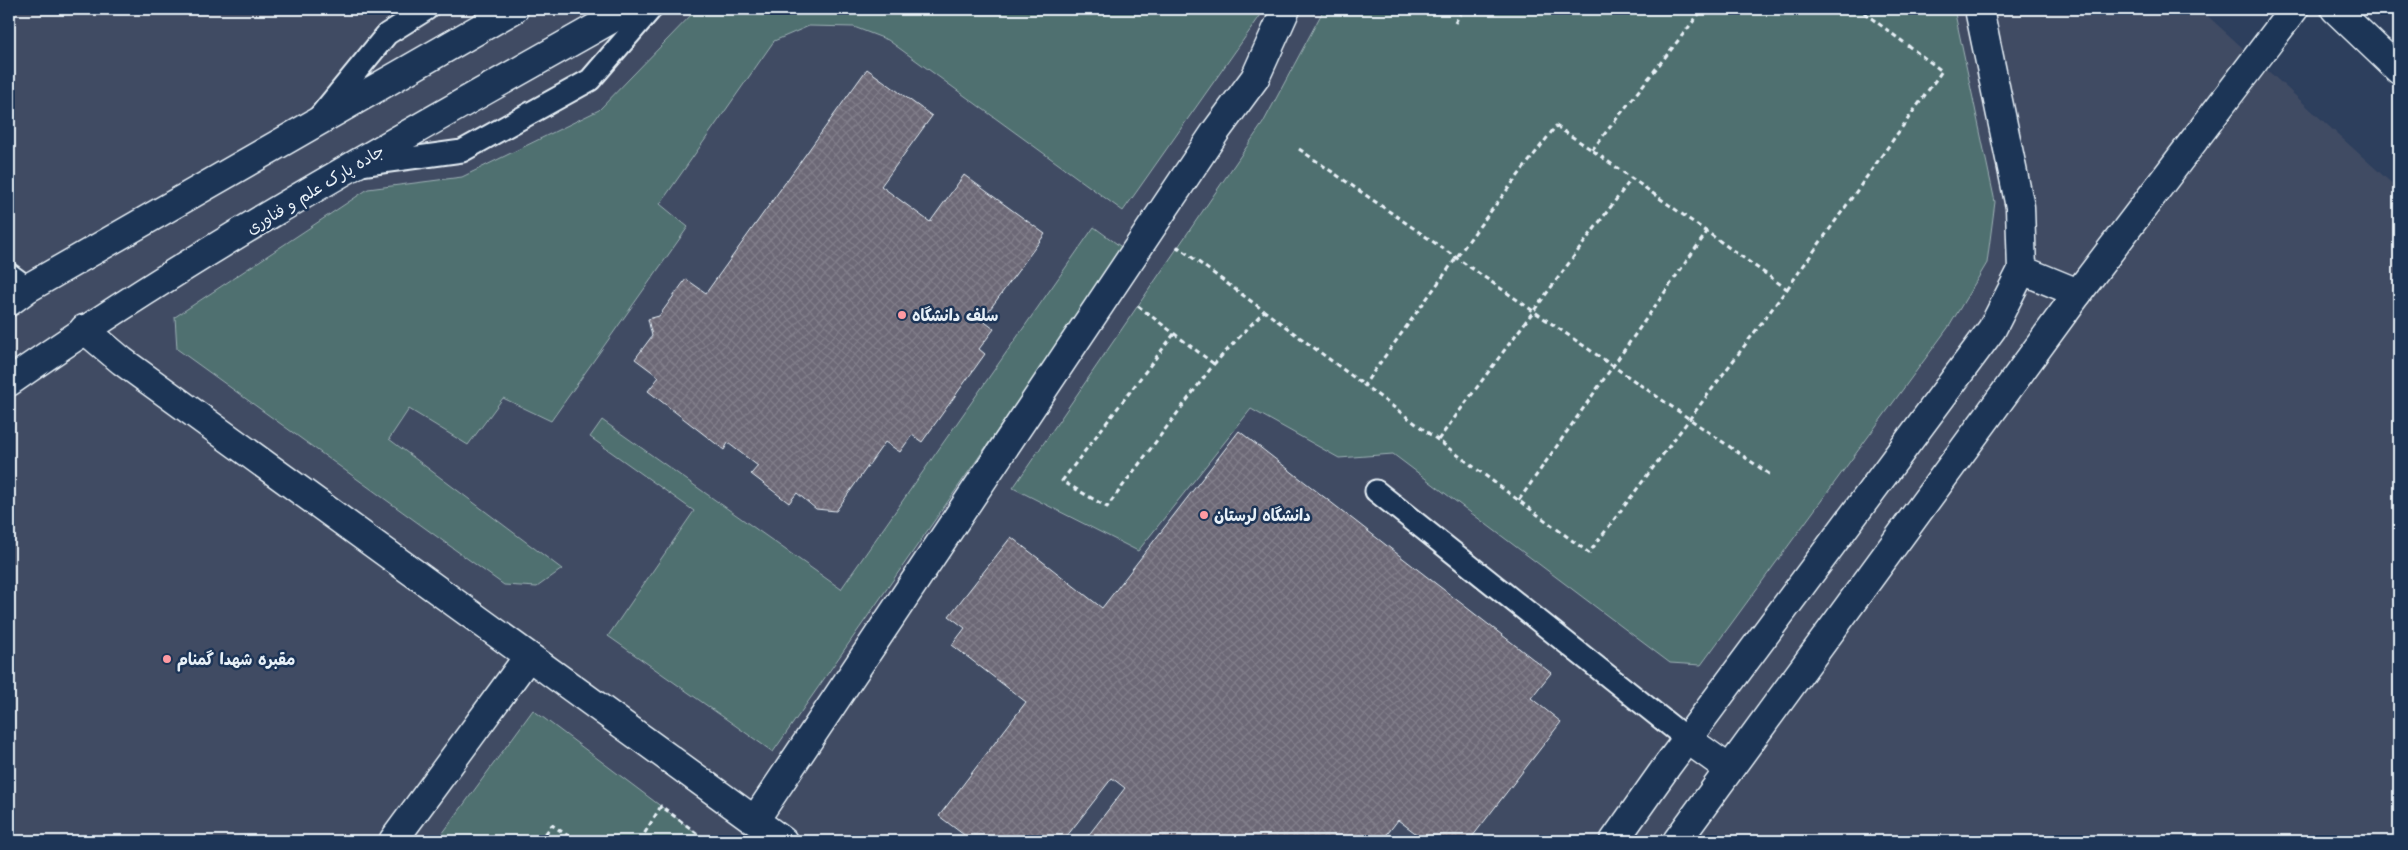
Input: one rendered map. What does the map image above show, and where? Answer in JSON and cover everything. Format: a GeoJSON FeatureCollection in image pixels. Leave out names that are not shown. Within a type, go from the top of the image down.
{"type":"FeatureCollection","features":[{"type":"Feature","properties":{"kind":"street"},"geometry":{"type":"LineString","coordinates":[[15,288],[314,123],[514,9]]}},
{"type":"Feature","properties":{"kind":"street","name":"جاده پارک علم و فناوری"},"geometry":{"type":"LineString","coordinates":[[9,382],[84,329],[352,166],[628,9]]}},
{"type":"Feature","properties":{"kind":"street"},"geometry":{"type":"LineString","coordinates":[[755,820],[1211,140],[1256,78],[1286,9]]}},
{"type":"Feature","properties":{"kind":"street"},"geometry":{"type":"LineString","coordinates":[[1614,841],[1687,739],[1992,329],[2022,270],[2020,208],[1979,9]]}},
{"type":"Feature","properties":{"kind":"street"},"geometry":{"type":"LineString","coordinates":[[1677,841],[2078,293],[2294,9]]}},
{"type":"Feature","properties":{"kind":"street"},"geometry":{"type":"LineString","coordinates":[[2335,9],[2399,70]]}},
{"type":"Feature","properties":{"kind":"street"},"geometry":{"type":"LineString","coordinates":[[2022,270],[2078,293]]}},
{"type":"Feature","properties":{"kind":"street"},"geometry":{"type":"LineString","coordinates":[[84,329],[122,361],[783,841]]}},
{"type":"Feature","properties":{"kind":"street"},"geometry":{"type":"LineString","coordinates":[[393,841],[528,657]]}},
{"type":"Feature","properties":{"kind":"street"},"geometry":{"type":"LineString","coordinates":[[1687,739],[1729,769]]}},
{"type":"Feature","properties":{"kind":"lane"},"geometry":{"type":"LineString","coordinates":[[314,123],[387,34],[428,9]]}},
{"type":"Feature","properties":{"kind":"lane"},"geometry":{"type":"LineString","coordinates":[[352,166],[462,151],[590,80],[651,9]]}},
{"type":"Feature","properties":{"kind":"lane"},"geometry":{"type":"LineString","coordinates":[[1376,491],[1687,739]]}},
{"type":"Feature","properties":{"kind":"path"},"geometry":{"type":"LineString","coordinates":[[1455,23],[1463,9]]}},
{"type":"Feature","properties":{"kind":"path"},"geometry":{"type":"LineString","coordinates":[[1592,150],[1703,9]]}},
{"type":"Feature","properties":{"kind":"path"},"geometry":{"type":"LineString","coordinates":[[1173,254],[1178,247],[1589,552],[1787,289],[1942,71],[1859,9]]}},
{"type":"Feature","properties":{"kind":"path"},"geometry":{"type":"LineString","coordinates":[[1364,385],[1456,258],[1556,126],[1787,289]]}},
{"type":"Feature","properties":{"kind":"path"},"geometry":{"type":"LineString","coordinates":[[1299,150],[1772,476]]}},
{"type":"Feature","properties":{"kind":"path"},"geometry":{"type":"LineString","coordinates":[[1438,440],[1632,178]]}},
{"type":"Feature","properties":{"kind":"path"},"geometry":{"type":"LineString","coordinates":[[1519,500],[1707,232]]}},
{"type":"Feature","properties":{"kind":"path"},"geometry":{"type":"LineString","coordinates":[[1143,298],[1138,306],[1214,364]]}},
{"type":"Feature","properties":{"kind":"path"},"geometry":{"type":"LineString","coordinates":[[1174,334],[1062,481],[1106,507],[1214,364],[1264,311]]}},
{"type":"Feature","properties":{"kind":"path"},"geometry":{"type":"LineString","coordinates":[[640,841],[661,806],[707,841]]}},
{"type":"Feature","properties":{"kind":"path"},"geometry":{"type":"LineString","coordinates":[[540,841],[552,824],[576,841]]}},
{"type":"Feature","properties":{"kind":"shaded area","name":"دانشگاه لرستان"},"geometry":{"type":"Polygon","coordinates":[[[9,9],[2200,9],[2399,190],[2399,841],[9,841],[9,9]]]}},
{"type":"Feature","properties":{"kind":"green space"},"geometry":{"type":"Polygon","coordinates":[[[697,9],[1265,9],[1123,211],[888,40],[854,27],[809,26],[774,41],[660,204],[688,227],[551,421],[503,398],[468,445],[409,409],[389,439],[562,569],[537,587],[504,585],[177,349],[175,317],[368,189],[462,177],[599,110],[697,9]]]}},
{"type":"Feature","properties":{"kind":"green space"},"geometry":{"type":"Polygon","coordinates":[[[1324,9],[1954,9],[1995,202],[1987,263],[1950,325],[1701,665],[1670,663],[1393,454],[1339,458],[1251,409],[1138,551],[1013,488],[1263,123],[1324,9]]]}},
{"type":"Feature","properties":{"kind":"green space"},"geometry":{"type":"Polygon","coordinates":[[[1094,227],[1124,249],[773,752],[608,636],[694,511],[590,437],[602,420],[841,589],[1094,227]]]}},
{"type":"Feature","properties":{"kind":"green space"},"geometry":{"type":"Polygon","coordinates":[[[533,710],[707,841],[437,841],[533,710]]]}},
{"type":"Feature","properties":{"kind":"building"},"geometry":{"type":"Polygon","coordinates":[[[867,69],[932,116],[881,186],[930,222],[964,175],[1045,234],[982,320],[994,329],[979,349],[985,354],[922,442],[912,435],[900,452],[885,442],[836,511],[816,509],[797,493],[789,503],[751,474],[758,466],[728,443],[724,450],[648,391],[659,377],[635,359],[652,336],[648,319],[659,316],[686,279],[706,293],[867,69]]]}},
{"type":"Feature","properties":{"kind":"building"},"geometry":{"type":"Polygon","coordinates":[[[1239,431],[1551,673],[1531,698],[1561,722],[1469,841],[1426,841],[1398,820],[1382,841],[1084,841],[1125,788],[1112,778],[1063,841],[972,841],[939,816],[1026,702],[952,645],[965,628],[949,616],[1011,537],[1102,608],[1239,431]]]}},
{"type":"Feature","properties":{"kind":"place","name":"سلف دانشگاه"},"geometry":{"type":"Point","coordinates":[902,315]}},
{"type":"Feature","properties":{"kind":"place","name":"دانشگاه لرستان"},"geometry":{"type":"Point","coordinates":[1204,515]}},
{"type":"Feature","properties":{"kind":"place","name":"مقبره شهدا گمنام"},"geometry":{"type":"Point","coordinates":[167,659]}}]}
